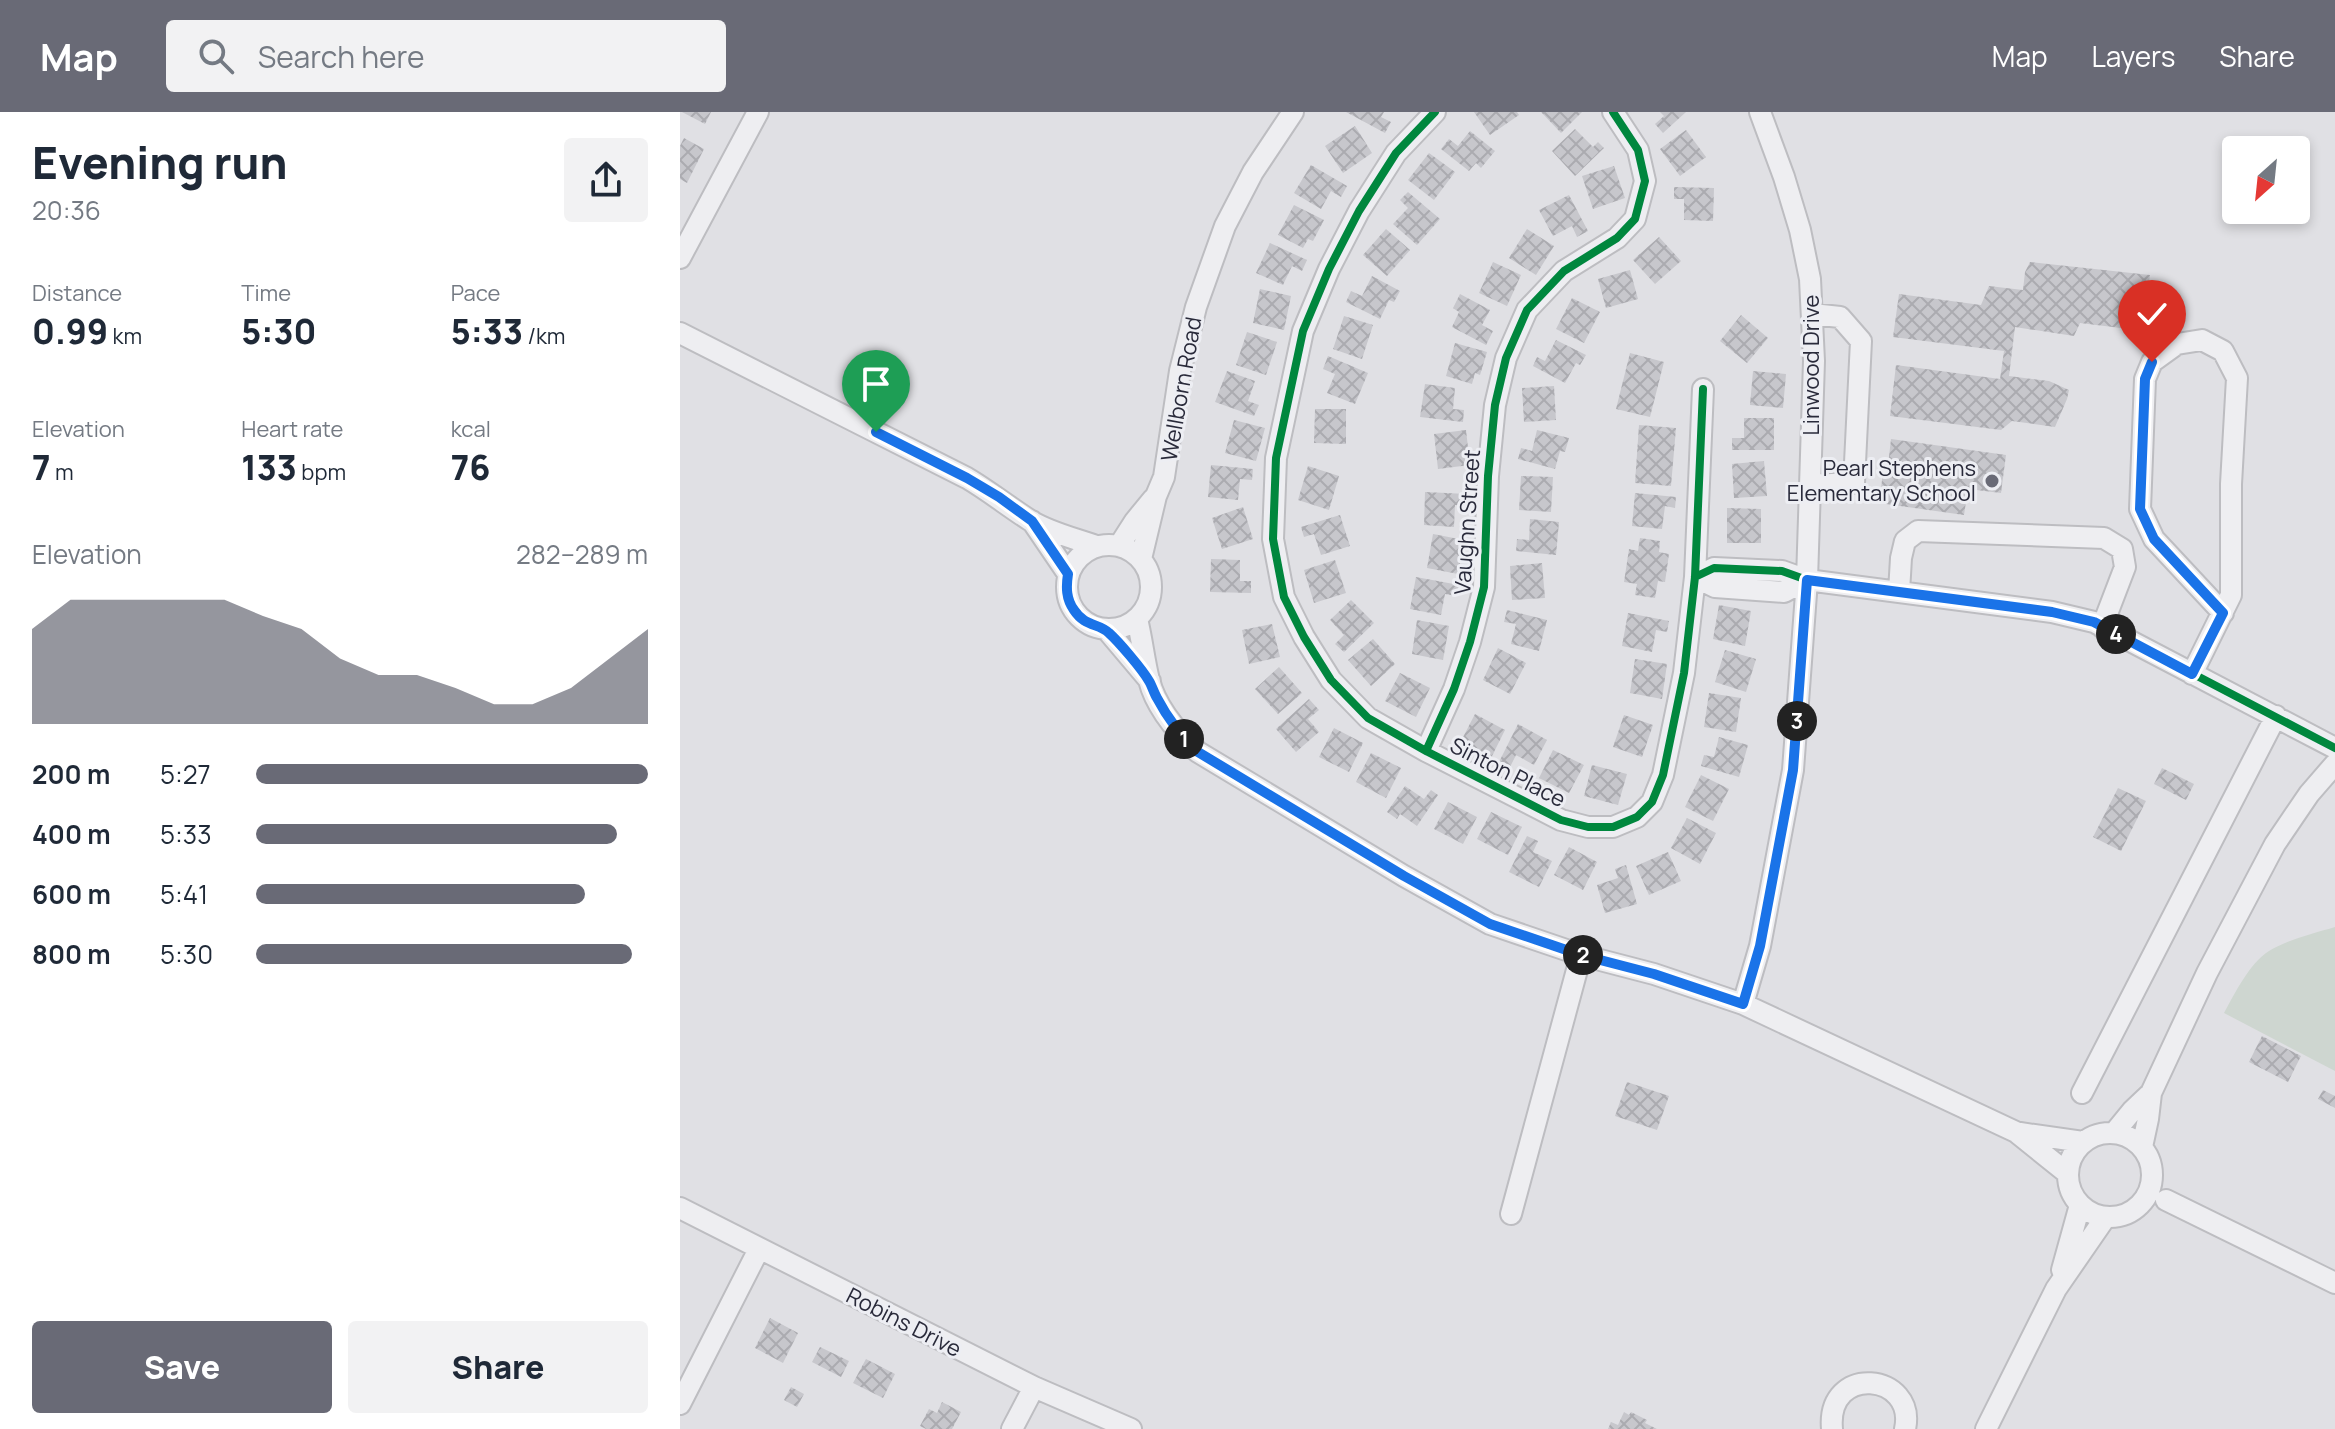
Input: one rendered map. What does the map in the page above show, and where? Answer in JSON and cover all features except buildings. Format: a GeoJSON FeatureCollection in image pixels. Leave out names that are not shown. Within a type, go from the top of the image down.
{"type":"FeatureCollection","features":[{"type":"Feature","properties":{"kind":"street"},"geometry":{"type":"LineString","coordinates":[[680,258],[758,112]]}},
{"type":"Feature","properties":{"kind":"street","name":"Wellborn Road"},"geometry":{"type":"LineString","coordinates":[[1141,559],[1156,496],[1164,477],[1180,371],[1196,307],[1225,226],[1253,172],[1293,112]]}},
{"type":"Feature","properties":{"kind":"street","name":"Sinton Place"},"geometry":{"type":"LineString","coordinates":[[1435,112],[1396,153],[1359,211],[1329,269],[1303,331],[1276,458],[1273,539],[1284,597],[1331,680],[1368,718],[1561,820],[1588,827],[1613,827],[1637,817],[1652,802],[1663,775],[1684,673],[1695,577],[1703,389]]}},
{"type":"Feature","properties":{"kind":"street","name":"Vaughn Street"},"geometry":{"type":"LineString","coordinates":[[1426,751],[1454,689],[1484,587],[1488,476],[1495,405],[1506,358],[1527,310],[1564,271],[1617,238],[1635,219],[1645,181],[1638,150],[1613,112]]}},
{"type":"Feature","properties":{"kind":"street","name":"Linwood Drive"},"geometry":{"type":"LineString","coordinates":[[1743,1004],[1760,946],[1793,770],[1807,580],[1814,361],[1810,279],[1800,230],[1760,112]]}},
{"type":"Feature","properties":{"kind":"street"},"geometry":{"type":"LineString","coordinates":[[1810,485],[1854,483],[1861,341],[1840,317],[1812,314]]}},
{"type":"Feature","properties":{"kind":"street"},"geometry":{"type":"LineString","coordinates":[[680,333],[967,478],[1032,521],[1096,546],[1119,546],[1131,551],[1148,570],[1151,596],[1146,609],[1128,625],[1107,630],[1094,627],[1083,621],[1068,600],[1068,574],[1074,562],[1096,546]]}},
{"type":"Feature","properties":{"kind":"street"},"geometry":{"type":"LineString","coordinates":[[2192,674],[2223,613],[2231,595],[2231,484],[2237,378],[2223,351],[2202,340],[2177,344],[2152,362],[2145,379],[2140,509],[2154,539],[2223,613]]}},
{"type":"Feature","properties":{"kind":"street"},"geometry":{"type":"LineString","coordinates":[[1119,546],[1156,496]]}},
{"type":"Feature","properties":{"kind":"street"},"geometry":{"type":"LineString","coordinates":[[1032,521],[1068,574]]}},
{"type":"Feature","properties":{"kind":"street"},"geometry":{"type":"LineString","coordinates":[[1899,592],[1905,541],[1918,531],[2104,538],[2122,549],[2125,567],[2102,627]]}},
{"type":"Feature","properties":{"kind":"street"},"geometry":{"type":"LineString","coordinates":[[1695,577],[1714,568],[1782,571],[1807,580],[2052,612],[2094,622],[2335,748]]}},
{"type":"Feature","properties":{"kind":"street"},"geometry":{"type":"LineString","coordinates":[[1137,619],[1155,696],[1179,734],[1198,752],[1404,876],[1490,924],[1743,1004],[2016,1132],[2067,1173]]}},
{"type":"Feature","properties":{"kind":"street"},"geometry":{"type":"LineString","coordinates":[[1107,630],[1150,681]]}},
{"type":"Feature","properties":{"kind":"street"},"geometry":{"type":"LineString","coordinates":[[2082,1093],[2276,716]]}},
{"type":"Feature","properties":{"kind":"street"},"geometry":{"type":"LineString","coordinates":[[2142,1147],[2151,1093],[2207,973],[2275,844],[2309,794],[2335,764]]}},
{"type":"Feature","properties":{"kind":"street"},"geometry":{"type":"LineString","coordinates":[[1511,1214],[1581,955]]}},
{"type":"Feature","properties":{"kind":"street"},"geometry":{"type":"LineString","coordinates":[[2114,1133],[2151,1093]]}},
{"type":"Feature","properties":{"kind":"street"},"geometry":{"type":"LineString","coordinates":[[2016,1132],[2083,1142]]}},
{"type":"Feature","properties":{"kind":"street"},"geometry":{"type":"LineString","coordinates":[[2103,1133],[2114,1133],[2134,1140],[2142,1147],[2152,1170],[2152,1183],[2148,1195],[2130,1213],[2105,1218],[2091,1214],[2072,1196],[2067,1173],[2069,1162],[2083,1142],[2103,1133]]}},
{"type":"Feature","properties":{"kind":"street"},"geometry":{"type":"LineString","coordinates":[[2166,1200],[2335,1283]]}},
{"type":"Feature","properties":{"kind":"street"},"geometry":{"type":"LineString","coordinates":[[2056,1289],[2080,1205]]}},
{"type":"Feature","properties":{"kind":"street","name":"Robins Drive"},"geometry":{"type":"LineString","coordinates":[[680,1208],[1034,1387],[1131,1429]]}},
{"type":"Feature","properties":{"kind":"street"},"geometry":{"type":"LineString","coordinates":[[1986,1429],[2056,1289],[2105,1218]]}},
{"type":"Feature","properties":{"kind":"street"},"geometry":{"type":"LineString","coordinates":[[680,1404],[759,1249]]}},
{"type":"Feature","properties":{"kind":"street"},"geometry":{"type":"LineString","coordinates":[[1832,1429],[1831,1411],[1839,1396],[1852,1385],[1869,1382],[1885,1385],[1901,1399],[1910,1426]]}},
{"type":"Feature","properties":{"kind":"street"},"geometry":{"type":"LineString","coordinates":[[1012,1429],[1034,1387]]}},
{"type":"Feature","properties":{"kind":"shaded area"},"geometry":{"type":"Polygon","coordinates":[[[2335,927],[2335,1071],[2224,1013],[2243,979],[2269,951],[2335,927]]]}},
{"type":"Feature","properties":{"kind":"cycle path"},"geometry":{"type":"LineString","coordinates":[[1435,112],[1396,153],[1359,211],[1329,269],[1303,331],[1276,458],[1273,539],[1284,597],[1331,680],[1368,718],[1561,820],[1588,827],[1613,827],[1637,817],[1652,802],[1663,775],[1684,673],[1695,577],[1703,389]]}},
{"type":"Feature","properties":{"kind":"cycle path"},"geometry":{"type":"LineString","coordinates":[[1426,751],[1454,689],[1484,587],[1488,476],[1495,405],[1506,358],[1527,310],[1564,271],[1617,238],[1635,219],[1645,181],[1638,150],[1613,112]]}},
{"type":"Feature","properties":{"kind":"cycle path"},"geometry":{"type":"LineString","coordinates":[[1695,577],[1714,568],[1782,571],[1807,580],[2052,612],[2094,622],[2335,748]]}},
{"type":"Feature","properties":{"kind":"place","name":"Pearl Stephens Elementary School"},"geometry":{"type":"Point","coordinates":[1992,481]}},
{"type":"Feature","properties":{"kind":"route"},"geometry":{"type":"LineString","coordinates":[[876,432],[967,478],[1032,521],[1068,574],[1068,600],[1074,611],[1083,621],[1107,630],[1150,681],[1155,696],[1179,734],[1198,752],[1490,924],[1743,1004],[1760,946],[1793,770],[1807,580],[2052,612],[2094,622],[2192,674],[2223,613],[2154,539],[2140,509],[2145,379],[2152,362]]}}]}
